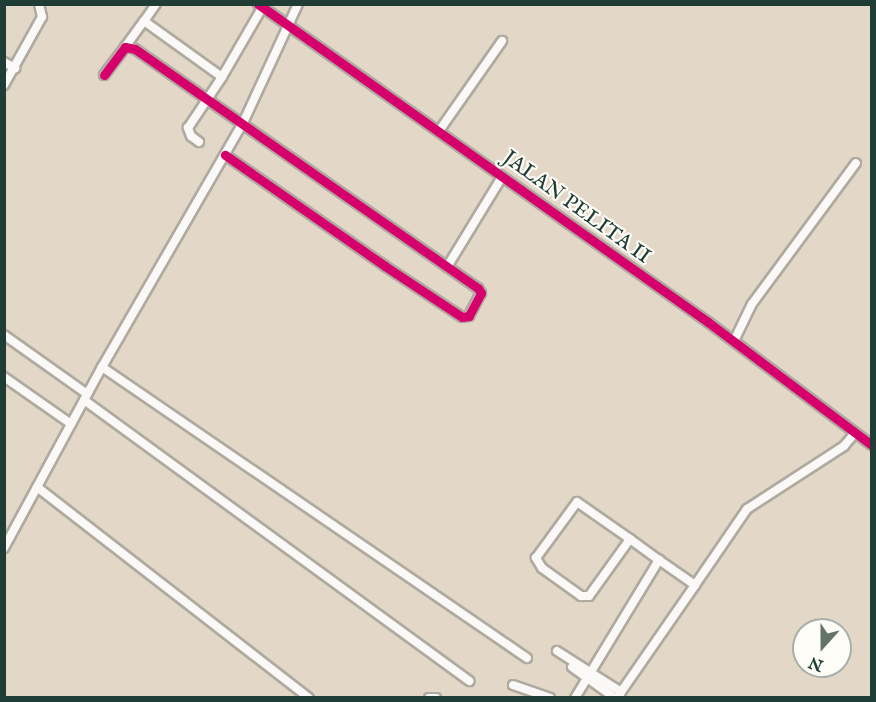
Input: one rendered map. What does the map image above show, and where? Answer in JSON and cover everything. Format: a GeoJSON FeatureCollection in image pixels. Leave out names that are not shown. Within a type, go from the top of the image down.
{"type":"FeatureCollection","features":[{"type":"Feature","properties":{"kind":"street"},"geometry":{"type":"LineString","coordinates":[[4,85],[42,17],[39,4]]}},
{"type":"Feature","properties":{"kind":"street"},"geometry":{"type":"LineString","coordinates":[[104,75],[156,4]]}},
{"type":"Feature","properties":{"kind":"street"},"geometry":{"type":"LineString","coordinates":[[4,548],[8,533],[37,487],[102,367],[243,123],[298,4]]}},
{"type":"Feature","properties":{"kind":"street"},"geometry":{"type":"LineString","coordinates":[[199,142],[190,136],[188,128],[222,77],[260,6]]}},
{"type":"Feature","properties":{"kind":"street","name":"JALAN PELITA II"},"geometry":{"type":"LineString","coordinates":[[260,6],[734,341],[871,445]]}},
{"type":"Feature","properties":{"kind":"street"},"geometry":{"type":"LineString","coordinates":[[144,21],[222,77]]}},
{"type":"Feature","properties":{"kind":"street"},"geometry":{"type":"LineString","coordinates":[[439,131],[502,41]]}},
{"type":"Feature","properties":{"kind":"street"},"geometry":{"type":"LineString","coordinates":[[125,47],[135,49],[207,101],[243,123],[481,291],[467,318],[385,266],[225,155]]}},
{"type":"Feature","properties":{"kind":"street"},"geometry":{"type":"LineString","coordinates":[[4,62],[15,68]]}},
{"type":"Feature","properties":{"kind":"street"},"geometry":{"type":"LineString","coordinates":[[734,341],[752,304],[856,163]]}},
{"type":"Feature","properties":{"kind":"street"},"geometry":{"type":"LineString","coordinates":[[447,267],[502,177]]}},
{"type":"Feature","properties":{"kind":"street"},"geometry":{"type":"LineString","coordinates":[[4,335],[470,681]]}},
{"type":"Feature","properties":{"kind":"street"},"geometry":{"type":"LineString","coordinates":[[102,367],[527,658]]}},
{"type":"Feature","properties":{"kind":"street"},"geometry":{"type":"LineString","coordinates":[[4,377],[71,424]]}},
{"type":"Feature","properties":{"kind":"street"},"geometry":{"type":"LineString","coordinates":[[553,651],[618,696],[747,509],[858,436]]}},
{"type":"Feature","properties":{"kind":"street"},"geometry":{"type":"LineString","coordinates":[[37,487],[309,698]]}},
{"type":"Feature","properties":{"kind":"street"},"geometry":{"type":"LineString","coordinates":[[630,539],[589,596],[580,596],[542,568],[536,558],[574,502],[630,539],[695,585]]}},
{"type":"Feature","properties":{"kind":"street"},"geometry":{"type":"LineString","coordinates":[[575,698],[659,560]]}},
{"type":"Feature","properties":{"kind":"street"},"geometry":{"type":"LineString","coordinates":[[513,685],[550,698]]}},
{"type":"Feature","properties":{"kind":"street"},"geometry":{"type":"LineString","coordinates":[[429,698],[436,698]]}},
{"type":"Feature","properties":{"kind":"cycle path"},"geometry":{"type":"LineString","coordinates":[[258,4],[708,322],[872,445]]}},
{"type":"Feature","properties":{"kind":"cycle path"},"geometry":{"type":"LineString","coordinates":[[104,75],[125,47],[135,49],[478,288],[481,293],[469,316],[462,317],[225,155]]}}]}
